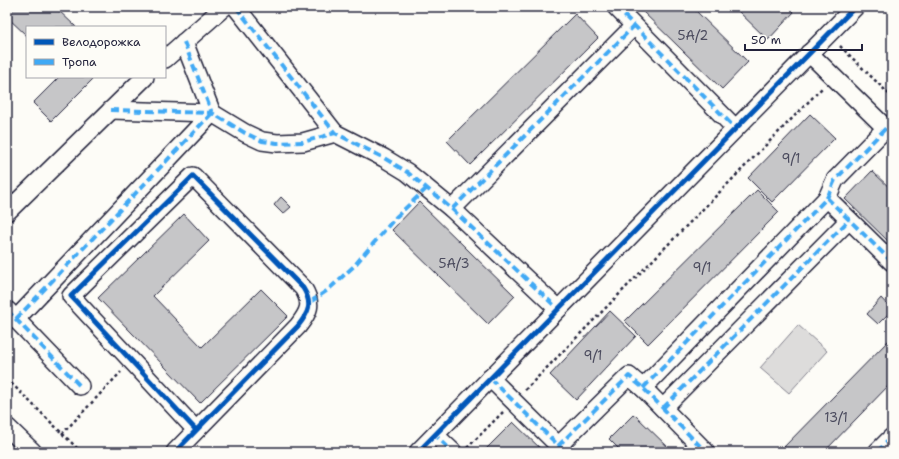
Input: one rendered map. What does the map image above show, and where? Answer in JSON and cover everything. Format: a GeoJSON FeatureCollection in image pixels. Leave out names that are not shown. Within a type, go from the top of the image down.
{"type":"FeatureCollection","features":[{"type":"Feature","properties":{"kind":"street"},"geometry":{"type":"LineString","coordinates":[[166,58],[224,7]]}},
{"type":"Feature","properties":{"kind":"street"},"geometry":{"type":"LineString","coordinates":[[236,7],[335,133],[384,158],[407,172],[452,209],[558,309]]}},
{"type":"Feature","properties":{"kind":"street"},"geometry":{"type":"LineString","coordinates":[[616,7],[735,128]]}},
{"type":"Feature","properties":{"kind":"street"},"geometry":{"type":"LineString","coordinates":[[418,452],[828,34],[849,9]]}},
{"type":"Feature","properties":{"kind":"street"},"geometry":{"type":"LineString","coordinates":[[452,209],[634,26]]}},
{"type":"Feature","properties":{"kind":"street"},"geometry":{"type":"LineString","coordinates":[[184,42],[212,113]]}},
{"type":"Feature","properties":{"kind":"street"},"geometry":{"type":"LineString","coordinates":[[643,388],[827,198],[835,180],[889,131],[809,53]]}},
{"type":"Feature","properties":{"kind":"street"},"geometry":{"type":"LineString","coordinates":[[7,212],[144,78]]}},
{"type":"Feature","properties":{"kind":"street"},"geometry":{"type":"LineString","coordinates":[[111,110],[212,113],[245,133],[262,141],[278,143],[303,142],[335,133]]}},
{"type":"Feature","properties":{"kind":"street"},"geometry":{"type":"LineString","coordinates":[[80,386],[11,314],[212,113]]}},
{"type":"Feature","properties":{"kind":"street"},"geometry":{"type":"LineString","coordinates":[[174,452],[196,430],[298,326],[305,317],[310,302],[303,288],[193,176],[71,296],[196,430]]}},
{"type":"Feature","properties":{"kind":"street"},"geometry":{"type":"LineString","coordinates":[[827,198],[892,262]]}},
{"type":"Feature","properties":{"kind":"street"},"geometry":{"type":"LineString","coordinates":[[663,408],[849,220]]}},
{"type":"Feature","properties":{"kind":"street"},"geometry":{"type":"LineString","coordinates":[[490,378],[562,449],[629,376],[643,388],[706,452]]}},
{"type":"Feature","properties":{"kind":"street"},"geometry":{"type":"LineString","coordinates":[[7,427],[33,452]]}},
{"type":"Feature","properties":{"kind":"street"},"geometry":{"type":"LineString","coordinates":[[435,435],[453,452]]}},
{"type":"Feature","properties":{"kind":"street"},"geometry":{"type":"LineString","coordinates":[[877,452],[892,437]]}},
{"type":"Feature","properties":{"kind":"path"},"geometry":{"type":"LineString","coordinates":[[828,34],[892,97]]}},
{"type":"Feature","properties":{"kind":"path"},"geometry":{"type":"LineString","coordinates":[[463,452],[833,76]]}},
{"type":"Feature","properties":{"kind":"path"},"geometry":{"type":"LineString","coordinates":[[62,434],[132,361]]}},
{"type":"Feature","properties":{"kind":"path"},"geometry":{"type":"LineString","coordinates":[[7,379],[81,452]]}},
{"type":"Feature","properties":{"kind":"shaded area"},"geometry":{"type":"Polygon","coordinates":[[[798,325],[827,351],[789,393],[760,368],[798,325]]]}},
{"type":"Feature","properties":{"kind":"building"},"geometry":{"type":"Polygon","coordinates":[[[7,7],[55,7],[75,26],[26,26],[26,35],[7,17],[7,7]]]}},
{"type":"Feature","properties":{"kind":"building"},"geometry":{"type":"Polygon","coordinates":[[[638,7],[692,7],[748,62],[722,89],[638,7]]]}},
{"type":"Feature","properties":{"kind":"building"},"geometry":{"type":"Polygon","coordinates":[[[734,7],[789,7],[794,12],[768,40],[734,7]]]}},
{"type":"Feature","properties":{"kind":"building"},"geometry":{"type":"Polygon","coordinates":[[[575,14],[598,38],[470,165],[447,141],[575,14]]]}},
{"type":"Feature","properties":{"kind":"building"},"geometry":{"type":"Polygon","coordinates":[[[58,78],[90,78],[92,80],[51,121],[33,103],[58,78]]]}},
{"type":"Feature","properties":{"kind":"building"},"geometry":{"type":"Polygon","coordinates":[[[810,114],[835,138],[772,202],[748,178],[810,114]]]}},
{"type":"Feature","properties":{"kind":"building"},"geometry":{"type":"Polygon","coordinates":[[[872,171],[892,190],[892,245],[845,199],[872,171]]]}},
{"type":"Feature","properties":{"kind":"building"},"geometry":{"type":"Polygon","coordinates":[[[757,190],[779,212],[648,344],[625,321],[757,190]]]}},
{"type":"Feature","properties":{"kind":"building"},"geometry":{"type":"Polygon","coordinates":[[[281,197],[291,207],[283,214],[274,205],[281,197]]]}},
{"type":"Feature","properties":{"kind":"building"},"geometry":{"type":"Polygon","coordinates":[[[419,202],[515,296],[488,324],[392,230],[419,202]]]}},
{"type":"Feature","properties":{"kind":"building"},"geometry":{"type":"Polygon","coordinates":[[[184,214],[209,241],[153,296],[202,347],[261,289],[288,316],[200,403],[98,298],[184,214]]]}},
{"type":"Feature","properties":{"kind":"building"},"geometry":{"type":"Polygon","coordinates":[[[881,298],[892,310],[878,324],[867,314],[881,298]]]}},
{"type":"Feature","properties":{"kind":"building"},"geometry":{"type":"Polygon","coordinates":[[[610,311],[636,336],[576,400],[550,375],[610,311]]]}},
{"type":"Feature","properties":{"kind":"building"},"geometry":{"type":"Polygon","coordinates":[[[892,337],[892,382],[824,452],[779,452],[892,337]]]}},
{"type":"Feature","properties":{"kind":"building"},"geometry":{"type":"Polygon","coordinates":[[[634,414],[673,452],[622,452],[609,439],[634,414]]]}},
{"type":"Feature","properties":{"kind":"building"},"geometry":{"type":"Polygon","coordinates":[[[513,422],[544,452],[488,452],[485,450],[513,422]]]}},
{"type":"Feature","properties":{"kind":"marked path"},"geometry":{"type":"LineString","coordinates":[[236,7],[335,133],[384,158],[407,172],[452,209],[558,309]]}},
{"type":"Feature","properties":{"kind":"marked path"},"geometry":{"type":"LineString","coordinates":[[616,7],[735,128]]}},
{"type":"Feature","properties":{"kind":"marked path"},"geometry":{"type":"LineString","coordinates":[[452,209],[634,26]]}},
{"type":"Feature","properties":{"kind":"marked path"},"geometry":{"type":"LineString","coordinates":[[184,42],[212,113]]}},
{"type":"Feature","properties":{"kind":"marked path"},"geometry":{"type":"LineString","coordinates":[[111,110],[212,113],[245,133],[262,141],[277,143],[303,142],[335,133]]}},
{"type":"Feature","properties":{"kind":"marked path"},"geometry":{"type":"LineString","coordinates":[[16,319],[212,113]]}},
{"type":"Feature","properties":{"kind":"marked path"},"geometry":{"type":"LineString","coordinates":[[827,198],[835,180],[886,128]]}},
{"type":"Feature","properties":{"kind":"marked path"},"geometry":{"type":"LineString","coordinates":[[310,302],[328,290],[354,266],[396,217],[427,188]]}},
{"type":"Feature","properties":{"kind":"marked path"},"geometry":{"type":"LineString","coordinates":[[643,388],[827,198],[892,262]]}},
{"type":"Feature","properties":{"kind":"marked path"},"geometry":{"type":"LineString","coordinates":[[663,408],[849,220]]}},
{"type":"Feature","properties":{"kind":"marked path"},"geometry":{"type":"LineString","coordinates":[[7,310],[80,386]]}},
{"type":"Feature","properties":{"kind":"marked path"},"geometry":{"type":"LineString","coordinates":[[558,446],[629,376],[643,388],[706,452]]}},
{"type":"Feature","properties":{"kind":"marked path"},"geometry":{"type":"LineString","coordinates":[[490,378],[565,452]]}},
{"type":"Feature","properties":{"kind":"marked path"},"geometry":{"type":"LineString","coordinates":[[433,437],[435,435],[453,452]]}},
{"type":"Feature","properties":{"kind":"marked path"},"geometry":{"type":"LineString","coordinates":[[877,452],[892,437]]}},
{"type":"Feature","properties":{"kind":"cycle path"},"geometry":{"type":"LineString","coordinates":[[418,452],[855,7]]}},
{"type":"Feature","properties":{"kind":"cycle path"},"geometry":{"type":"LineString","coordinates":[[175,452],[298,326],[307,312],[309,303],[303,288],[193,176],[71,296],[196,430]]}}]}
